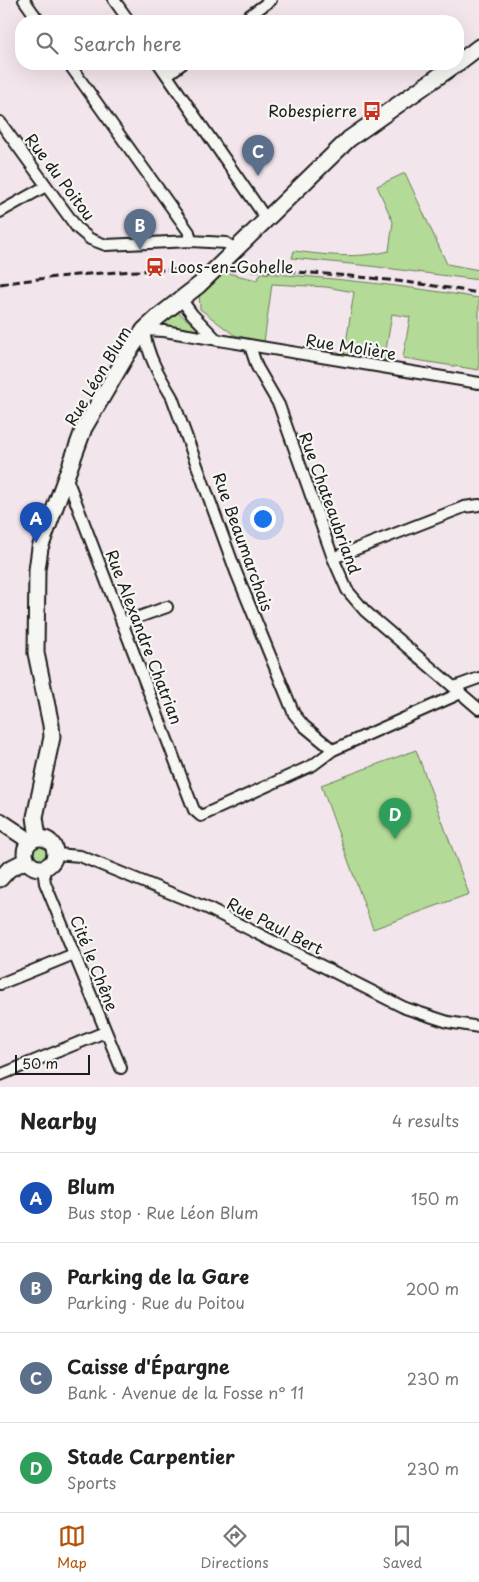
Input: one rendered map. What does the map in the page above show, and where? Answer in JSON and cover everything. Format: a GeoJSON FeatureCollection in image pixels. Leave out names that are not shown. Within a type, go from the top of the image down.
{"type":"FeatureCollection","features":[{"type":"Feature","properties":{"kind":"street"},"geometry":{"type":"LineString","coordinates":[[24,0],[35,15]]}},
{"type":"Feature","properties":{"kind":"street"},"geometry":{"type":"LineString","coordinates":[[250,15],[271,0]]}},
{"type":"Feature","properties":{"kind":"street"},"geometry":{"type":"LineString","coordinates":[[118,2],[126,15]]}},
{"type":"Feature","properties":{"kind":"street","name":"Rue Léon Blum"},"geometry":{"type":"LineString","coordinates":[[464,58],[479,47]]}},
{"type":"Feature","properties":{"kind":"street"},"geometry":{"type":"LineString","coordinates":[[73,70],[189,232],[191,241]]}},
{"type":"Feature","properties":{"kind":"street"},"geometry":{"type":"LineString","coordinates":[[164,70],[268,220]]}},
{"type":"Feature","properties":{"kind":"street"},"geometry":{"type":"LineString","coordinates":[[167,74],[173,70]]}},
{"type":"Feature","properties":{"kind":"street","name":"Rue Léon Blum"},"geometry":{"type":"LineString","coordinates":[[35,817],[50,751],[51,724],[36,652],[37,570],[43,538],[84,428],[144,330],[199,285],[235,249],[268,220],[349,139],[447,70]]}},
{"type":"Feature","properties":{"kind":"street","name":"Rue du Poitou"},"geometry":{"type":"LineString","coordinates":[[0,122],[77,228],[90,239],[106,245],[191,241],[226,243],[235,249]]}},
{"type":"Feature","properties":{"kind":"street"},"geometry":{"type":"LineString","coordinates":[[0,212],[46,186]]}},
{"type":"Feature","properties":{"kind":"street"},"geometry":{"type":"LineString","coordinates":[[181,299],[192,314],[217,340]]}},
{"type":"Feature","properties":{"kind":"street","name":"Rue Molière"},"geometry":{"type":"LineString","coordinates":[[144,330],[217,340],[479,383]]}},
{"type":"Feature","properties":{"kind":"street","name":"Rue Beaumarchais"},"geometry":{"type":"LineString","coordinates":[[144,330],[146,343],[159,376],[172,398],[236,572],[294,714],[304,726],[333,750]]}},
{"type":"Feature","properties":{"kind":"street","name":"Rue Chateaubriand"},"geometry":{"type":"LineString","coordinates":[[250,346],[257,367],[279,405],[340,578],[355,601],[479,709]]}},
{"type":"Feature","properties":{"kind":"street","name":"Rue Alexandre Chatrian"},"geometry":{"type":"LineString","coordinates":[[65,476],[194,810],[201,816],[219,809],[313,765],[333,750]]}},
{"type":"Feature","properties":{"kind":"street"},"geometry":{"type":"LineString","coordinates":[[333,558],[464,507],[479,505]]}},
{"type":"Feature","properties":{"kind":"street"},"geometry":{"type":"LineString","coordinates":[[122,623],[168,607]]}},
{"type":"Feature","properties":{"kind":"street"},"geometry":{"type":"LineString","coordinates":[[333,750],[479,678]]}},
{"type":"Feature","properties":{"kind":"street"},"geometry":{"type":"LineString","coordinates":[[6,825],[34,840],[44,838],[53,844],[56,854],[52,863],[43,868],[34,867],[27,860],[25,852],[34,840],[35,817],[6,825]]}},
{"type":"Feature","properties":{"kind":"street","name":"Rue Paul Bert"},"geometry":{"type":"LineString","coordinates":[[56,854],[80,856],[207,908],[405,1008],[448,1022],[479,1027]]}},
{"type":"Feature","properties":{"kind":"street"},"geometry":{"type":"LineString","coordinates":[[0,879],[10,869],[27,860]]}},
{"type":"Feature","properties":{"kind":"street","name":"Cité le Chêne"},"geometry":{"type":"LineString","coordinates":[[43,868],[45,883],[121,1068]]}},
{"type":"Feature","properties":{"kind":"street"},"geometry":{"type":"LineString","coordinates":[[0,984],[74,954]]}},
{"type":"Feature","properties":{"kind":"street"},"geometry":{"type":"LineString","coordinates":[[0,1075],[105,1032]]}},
{"type":"Feature","properties":{"kind":"green space"},"geometry":{"type":"Polygon","coordinates":[[[405,173],[447,264],[479,270],[479,280],[292,258],[294,251],[353,256],[389,251],[393,222],[377,186],[405,173]]]}},
{"type":"Feature","properties":{"kind":"green space"},"geometry":{"type":"Polygon","coordinates":[[[219,271],[257,280],[261,273],[288,275],[398,286],[479,298],[479,370],[403,358],[410,317],[392,314],[384,362],[344,356],[354,292],[326,287],[272,284],[264,342],[234,335],[200,309],[199,292],[219,271]]]}},
{"type":"Feature","properties":{"kind":"green space"},"geometry":{"type":"Polygon","coordinates":[[[179,313],[198,329],[196,331],[187,331],[163,325],[163,322],[170,316],[179,313]]]}},
{"type":"Feature","properties":{"kind":"green space"},"geometry":{"type":"Polygon","coordinates":[[[416,750],[469,894],[373,929],[321,785],[416,750]]]}},
{"type":"Feature","properties":{"kind":"green space"},"geometry":{"type":"Polygon","coordinates":[[[37,846],[43,846],[47,853],[43,860],[37,860],[33,856],[33,850],[37,846]]]}},
{"type":"Feature","properties":{"kind":"railway"},"geometry":{"type":"LineString","coordinates":[[0,284],[120,272],[240,270],[360,277],[479,293]]}},
{"type":"Feature","properties":{"kind":"place","name":"Robespierre"},"geometry":{"type":"Point","coordinates":[372,111]}},
{"type":"Feature","properties":{"kind":"place","name":"Caisse d'Épargne"},"geometry":{"type":"Point","coordinates":[258,176]}},
{"type":"Feature","properties":{"kind":"place","name":"Parking de la Gare"},"geometry":{"type":"Point","coordinates":[140,250]}},
{"type":"Feature","properties":{"kind":"place","name":"Loos-en-Gohelle"},"geometry":{"type":"Point","coordinates":[155,267]}},
{"type":"Feature","properties":{"kind":"place","name":"Blum"},"geometry":{"type":"Point","coordinates":[36,543]}},
{"type":"Feature","properties":{"kind":"place","name":"Stade Carpentier"},"geometry":{"type":"Point","coordinates":[395,839]}}]}
